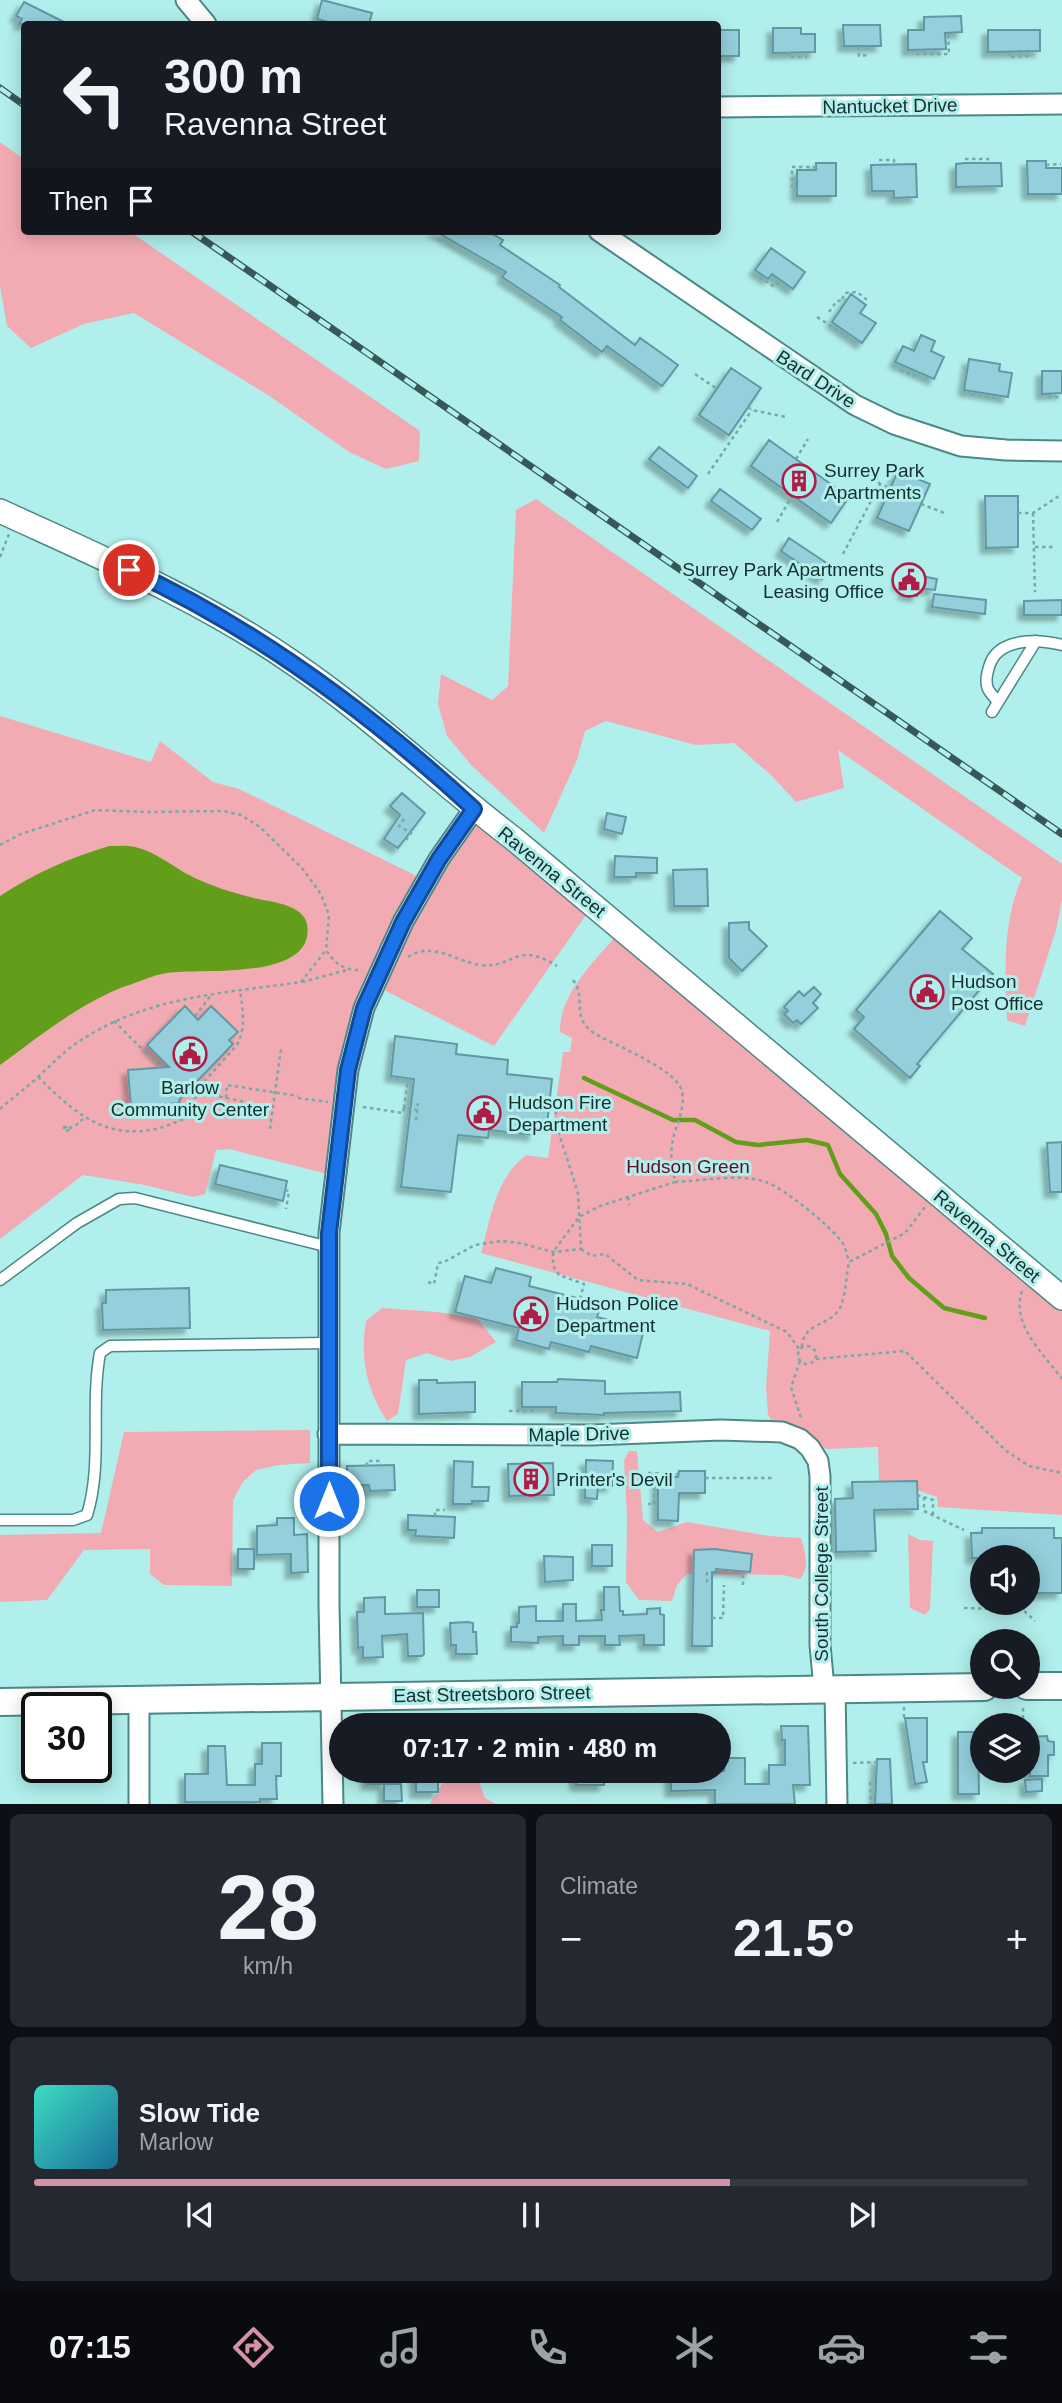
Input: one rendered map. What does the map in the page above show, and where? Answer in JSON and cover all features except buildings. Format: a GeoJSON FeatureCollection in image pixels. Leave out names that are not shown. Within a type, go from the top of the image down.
{"type":"FeatureCollection","features":[{"type":"Feature","properties":{"kind":"main road"},"geometry":{"type":"LineString","coordinates":[[1040,1693],[1062,1686]]}},
{"type":"Feature","properties":{"kind":"main road","name":"East Streetsboro Street"},"geometry":{"type":"LineString","coordinates":[[0,1702],[970,1687]]}},
{"type":"Feature","properties":{"kind":"street"},"geometry":{"type":"LineString","coordinates":[[186,0],[204,21]]}},
{"type":"Feature","properties":{"kind":"street","name":"Nantucket Drive"},"geometry":{"type":"LineString","coordinates":[[721,107],[1062,104]]}},
{"type":"Feature","properties":{"kind":"street","name":"Bard Drive"},"geometry":{"type":"LineString","coordinates":[[605,235],[855,405],[887,421],[965,447],[1062,451]]}},
{"type":"Feature","properties":{"kind":"street","name":"Ravenna Street"},"geometry":{"type":"LineString","coordinates":[[0,511],[151,580],[214,614],[292,662],[358,710],[1062,1298]]}},
{"type":"Feature","properties":{"kind":"street"},"geometry":{"type":"LineString","coordinates":[[333,1804],[328,1434],[329,1247],[337,1151],[348,1070],[364,1008],[403,922],[439,859],[474,809]]}},
{"type":"Feature","properties":{"kind":"street","name":"Maple Drive"},"geometry":{"type":"LineString","coordinates":[[328,1434],[592,1435],[721,1430],[782,1432],[800,1439],[814,1455]]}},
{"type":"Feature","properties":{"kind":"street","name":"South College Street"},"geometry":{"type":"LineString","coordinates":[[814,1455],[820,1476],[820,1645],[829,1688],[837,1763],[837,1804]]}},
{"type":"Feature","properties":{"kind":"street"},"geometry":{"type":"LineString","coordinates":[[139,1700],[139,1804]]}},
{"type":"Feature","properties":{"kind":"lane"},"geometry":{"type":"LineString","coordinates":[[998,702],[988,689],[986,677],[990,660],[1002,649],[1019,642],[1036,641],[1062,645]]}},
{"type":"Feature","properties":{"kind":"lane"},"geometry":{"type":"LineString","coordinates":[[992,712],[1036,641]]}},
{"type":"Feature","properties":{"kind":"lane"},"geometry":{"type":"LineString","coordinates":[[0,1280],[76,1223],[119,1199],[135,1198],[329,1247]]}},
{"type":"Feature","properties":{"kind":"lane"},"geometry":{"type":"LineString","coordinates":[[0,1520],[73,1520],[87,1515],[91,1500],[95,1451],[95,1379],[100,1353],[110,1346],[328,1343]]}},
{"type":"Feature","properties":{"kind":"path"},"geometry":{"type":"LineString","coordinates":[[916,54],[949,54],[948,32]]}},
{"type":"Feature","properties":{"kind":"path"},"geometry":{"type":"LineString","coordinates":[[858,46],[859,56],[869,55]]}},
{"type":"Feature","properties":{"kind":"path"},"geometry":{"type":"LineString","coordinates":[[789,52],[789,57],[807,57]]}},
{"type":"Feature","properties":{"kind":"path"},"geometry":{"type":"LineString","coordinates":[[1009,52],[1009,57],[1029,56]]}},
{"type":"Feature","properties":{"kind":"path"},"geometry":{"type":"LineString","coordinates":[[721,59],[732,59]]}},
{"type":"Feature","properties":{"kind":"path"},"geometry":{"type":"LineString","coordinates":[[965,159],[988,159],[988,163]]}},
{"type":"Feature","properties":{"kind":"path"},"geometry":{"type":"LineString","coordinates":[[879,160],[894,160],[894,165]]}},
{"type":"Feature","properties":{"kind":"path"},"geometry":{"type":"LineString","coordinates":[[1046,165],[1061,164]]}},
{"type":"Feature","properties":{"kind":"path"},"geometry":{"type":"LineString","coordinates":[[797,190],[792,190],[792,167],[816,167]]}},
{"type":"Feature","properties":{"kind":"path"},"geometry":{"type":"LineString","coordinates":[[760,277],[775,287],[780,280]]}},
{"type":"Feature","properties":{"kind":"path"},"geometry":{"type":"LineString","coordinates":[[842,299],[845,293],[857,292],[866,299],[863,303]]}},
{"type":"Feature","properties":{"kind":"path"},"geometry":{"type":"LineString","coordinates":[[829,312],[837,301],[847,300]]}},
{"type":"Feature","properties":{"kind":"path"},"geometry":{"type":"LineString","coordinates":[[817,317],[847,336],[849,334]]}},
{"type":"Feature","properties":{"kind":"path"},"geometry":{"type":"LineString","coordinates":[[900,370],[914,376],[916,371]]}},
{"type":"Feature","properties":{"kind":"path"},"geometry":{"type":"LineString","coordinates":[[695,374],[717,389]]}},
{"type":"Feature","properties":{"kind":"path"},"geometry":{"type":"LineString","coordinates":[[971,394],[995,398],[995,395]]}},
{"type":"Feature","properties":{"kind":"path"},"geometry":{"type":"LineString","coordinates":[[1048,397],[1062,397]]}},
{"type":"Feature","properties":{"kind":"path"},"geometry":{"type":"LineString","coordinates":[[748,407],[786,417]]}},
{"type":"Feature","properties":{"kind":"path"},"geometry":{"type":"LineString","coordinates":[[708,474],[752,410]]}},
{"type":"Feature","properties":{"kind":"path"},"geometry":{"type":"LineString","coordinates":[[796,459],[808,439]]}},
{"type":"Feature","properties":{"kind":"path"},"geometry":{"type":"LineString","coordinates":[[866,465],[880,484],[890,488]]}},
{"type":"Feature","properties":{"kind":"path"},"geometry":{"type":"LineString","coordinates":[[843,554],[880,484]]}},
{"type":"Feature","properties":{"kind":"path"},"geometry":{"type":"LineString","coordinates":[[777,522],[792,496]]}},
{"type":"Feature","properties":{"kind":"path"},"geometry":{"type":"LineString","coordinates":[[1018,513],[1033,513],[1059,496]]}},
{"type":"Feature","properties":{"kind":"path"},"geometry":{"type":"LineString","coordinates":[[922,503],[947,514]]}},
{"type":"Feature","properties":{"kind":"path"},"geometry":{"type":"LineString","coordinates":[[1033,513],[1035,592]]}},
{"type":"Feature","properties":{"kind":"path"},"geometry":{"type":"LineString","coordinates":[[1034,547],[1053,547]]}},
{"type":"Feature","properties":{"kind":"path"},"geometry":{"type":"LineString","coordinates":[[0,845],[21,834],[95,810],[224,811],[241,815],[260,827],[302,868],[321,894],[329,915],[326,950],[301,982]]}},
{"type":"Feature","properties":{"kind":"path"},"geometry":{"type":"LineString","coordinates":[[404,819],[400,826],[411,833],[406,840]]}},
{"type":"Feature","properties":{"kind":"path"},"geometry":{"type":"LineString","coordinates":[[403,961],[411,954],[425,949],[447,953],[478,965],[499,963],[523,954],[541,957],[557,966]]}},
{"type":"Feature","properties":{"kind":"path"},"geometry":{"type":"LineString","coordinates":[[326,950],[338,966],[347,970]]}},
{"type":"Feature","properties":{"kind":"path"},"geometry":{"type":"LineString","coordinates":[[0,1109],[58,1056],[84,1038],[114,1021],[151,1006],[212,994],[301,982],[347,970],[365,970]]}},
{"type":"Feature","properties":{"kind":"path"},"geometry":{"type":"LineString","coordinates":[[573,980],[578,990],[581,1020],[585,1026],[653,1063],[680,1085],[682,1103],[672,1143],[671,1161],[675,1182]]}},
{"type":"Feature","properties":{"kind":"path"},"geometry":{"type":"LineString","coordinates":[[197,1114],[195,1092],[242,1037],[243,1011],[240,991]]}},
{"type":"Feature","properties":{"kind":"path"},"geometry":{"type":"LineString","coordinates":[[195,1016],[212,994]]}},
{"type":"Feature","properties":{"kind":"path"},"geometry":{"type":"LineString","coordinates":[[114,1021],[160,1067]]}},
{"type":"Feature","properties":{"kind":"path"},"geometry":{"type":"LineString","coordinates":[[270,1129],[281,1049]]}},
{"type":"Feature","properties":{"kind":"path"},"geometry":{"type":"LineString","coordinates":[[38,1077],[84,1118],[104,1127],[136,1131],[167,1126],[197,1114],[207,1114]]}},
{"type":"Feature","properties":{"kind":"path"},"geometry":{"type":"LineString","coordinates":[[404,1108],[408,1078]]}},
{"type":"Feature","properties":{"kind":"path"},"geometry":{"type":"LineString","coordinates":[[226,1098],[227,1085],[298,1096]]}},
{"type":"Feature","properties":{"kind":"path"},"geometry":{"type":"LineString","coordinates":[[185,1089],[245,1102]]}},
{"type":"Feature","properties":{"kind":"path"},"geometry":{"type":"LineString","coordinates":[[416,1120],[418,1103]]}},
{"type":"Feature","properties":{"kind":"path"},"geometry":{"type":"LineString","coordinates":[[549,1108],[556,1109],[555,1121],[578,1193],[581,1249]]}},
{"type":"Feature","properties":{"kind":"path"},"geometry":{"type":"LineString","coordinates":[[69,1128],[84,1118]]}},
{"type":"Feature","properties":{"kind":"path"},"geometry":{"type":"LineString","coordinates":[[580,1299],[584,1284],[559,1275],[553,1266],[553,1252],[579,1216],[600,1206],[675,1182],[737,1178],[765,1181],[783,1192],[843,1243],[849,1262],[839,1308],[833,1316],[803,1337],[798,1355],[800,1361],[791,1387],[814,1455]]}},
{"type":"Feature","properties":{"kind":"path"},"geometry":{"type":"LineString","coordinates":[[285,1190],[289,1191],[285,1209]]}},
{"type":"Feature","properties":{"kind":"path"},"geometry":{"type":"LineString","coordinates":[[628,1197],[629,1205]]}},
{"type":"Feature","properties":{"kind":"path"},"geometry":{"type":"LineString","coordinates":[[849,1262],[905,1233]]}},
{"type":"Feature","properties":{"kind":"path"},"geometry":{"type":"LineString","coordinates":[[428,1282],[434,1284],[438,1263],[475,1245],[512,1242],[553,1252],[581,1249],[592,1255],[605,1254],[638,1280],[687,1284],[787,1332],[801,1348]]}},
{"type":"Feature","properties":{"kind":"path"},"geometry":{"type":"LineString","coordinates":[[1033,1274],[1020,1295],[1021,1322],[1062,1379]]}},
{"type":"Feature","properties":{"kind":"path"},"geometry":{"type":"LineString","coordinates":[[801,1348],[808,1345],[814,1347],[816,1359]]}},
{"type":"Feature","properties":{"kind":"path"},"geometry":{"type":"LineString","coordinates":[[800,1361],[808,1364],[816,1359],[905,1351],[1005,1450],[1029,1466],[1062,1473]]}},
{"type":"Feature","properties":{"kind":"path"},"geometry":{"type":"LineString","coordinates":[[509,1411],[533,1411],[533,1407]]}},
{"type":"Feature","properties":{"kind":"path"},"geometry":{"type":"LineString","coordinates":[[367,1466],[367,1461],[380,1461]]}},
{"type":"Feature","properties":{"kind":"path"},"geometry":{"type":"LineString","coordinates":[[648,1473],[678,1474]]}},
{"type":"Feature","properties":{"kind":"path"},"geometry":{"type":"LineString","coordinates":[[648,1504],[656,1504],[654,1473]]}},
{"type":"Feature","properties":{"kind":"path"},"geometry":{"type":"LineString","coordinates":[[705,1478],[775,1478]]}},
{"type":"Feature","properties":{"kind":"path"},"geometry":{"type":"LineString","coordinates":[[917,1495],[933,1500],[933,1515]]}},
{"type":"Feature","properties":{"kind":"path"},"geometry":{"type":"LineString","coordinates":[[924,1497],[924,1511],[964,1530]]}},
{"type":"Feature","properties":{"kind":"path"},"geometry":{"type":"LineString","coordinates":[[435,1516],[435,1510],[445,1510]]}},
{"type":"Feature","properties":{"kind":"path"},"geometry":{"type":"LineString","coordinates":[[743,1571],[743,1585]]}},
{"type":"Feature","properties":{"kind":"path"},"geometry":{"type":"LineString","coordinates":[[707,1572],[707,1586]]}},
{"type":"Feature","properties":{"kind":"path"},"geometry":{"type":"LineString","coordinates":[[712,1618],[723,1618],[724,1585]]}},
{"type":"Feature","properties":{"kind":"path"},"geometry":{"type":"LineString","coordinates":[[964,1608],[970,1608]]}},
{"type":"Feature","properties":{"kind":"path"},"geometry":{"type":"LineString","coordinates":[[1028,1615],[1035,1621]]}},
{"type":"Feature","properties":{"kind":"path"},"geometry":{"type":"LineString","coordinates":[[837,1763],[877,1762]]}},
{"type":"Feature","properties":{"kind":"path"},"geometry":{"type":"LineString","coordinates":[[870,1782],[871,1804]]}},
{"type":"Feature","properties":{"kind":"green space"},"geometry":{"type":"Polygon","coordinates":[[[0,142],[21,157],[21,235],[135,235],[420,431],[419,461],[386,469],[349,452],[271,397],[134,313],[84,324],[31,348],[7,326],[0,286],[0,142]]]}},
{"type":"Feature","properties":{"kind":"green space"},"geometry":{"type":"Polygon","coordinates":[[[536,499],[1062,864],[1062,900],[1056,930],[1025,1026],[1007,1020],[1006,984],[1008,930],[1022,878],[838,750],[844,788],[796,802],[771,775],[734,743],[696,745],[606,721],[585,731],[577,760],[544,833],[472,766],[447,736],[438,704],[441,674],[492,700],[508,686],[516,510],[536,499]]]}},
{"type":"Feature","properties":{"kind":"green space"},"geometry":{"type":"Polygon","coordinates":[[[0,716],[151,762],[160,741],[213,782],[239,789],[427,881],[474,809],[593,905],[494,1046],[374,985],[335,1176],[229,1149],[216,1150],[205,1194],[193,1197],[145,1185],[83,1175],[0,1239],[0,716]]]}},
{"type":"Feature","properties":{"kind":"green space","name":"Hudson Green"},"geometry":{"type":"Polygon","coordinates":[[[622,929],[1062,1298],[1062,1515],[938,1507],[937,1497],[917,1490],[917,1481],[879,1482],[878,1447],[827,1449],[771,1420],[766,1387],[770,1331],[481,1253],[491,1212],[507,1175],[526,1155],[548,1158],[563,1052],[570,1052],[572,1038],[560,1032],[561,1017],[582,976],[622,929]]]}},
{"type":"Feature","properties":{"kind":"green space"},"geometry":{"type":"Polygon","coordinates":[[[382,1308],[477,1318],[496,1342],[470,1357],[451,1361],[427,1353],[406,1360],[398,1414],[387,1421],[374,1397],[364,1360],[366,1321],[382,1308]]]}},
{"type":"Feature","properties":{"kind":"green space"},"geometry":{"type":"Polygon","coordinates":[[[310,1430],[310,1463],[256,1470],[243,1482],[233,1500],[232,1586],[164,1585],[150,1574],[150,1549],[84,1550],[47,1600],[0,1602],[0,1535],[101,1533],[124,1432],[310,1430]]]}},
{"type":"Feature","properties":{"kind":"green space"},"geometry":{"type":"Polygon","coordinates":[[[629,1451],[637,1451],[643,1520],[658,1532],[687,1522],[769,1536],[801,1538],[806,1565],[803,1575],[800,1579],[783,1575],[687,1574],[677,1585],[672,1601],[639,1600],[626,1582],[624,1460],[629,1451]]]}},
{"type":"Feature","properties":{"kind":"green space"},"geometry":{"type":"Polygon","coordinates":[[[908,1534],[920,1540],[933,1541],[930,1609],[925,1615],[910,1608],[908,1534]]]}},
{"type":"Feature","properties":{"kind":"green space"},"geometry":{"type":"Polygon","coordinates":[[[443,1783],[479,1783],[485,1798],[496,1804],[430,1804],[443,1783]]]}},
{"type":"Feature","properties":{"kind":"shaded area"},"geometry":{"type":"Polygon","coordinates":[[[109,846],[142,849],[213,886],[294,909],[300,912],[307,924],[305,943],[294,955],[275,964],[228,971],[167,973],[126,986],[76,1011],[0,1065],[0,896],[53,867],[109,846]]]}},
{"type":"Feature","properties":{"kind":"waterway"},"geometry":{"type":"LineString","coordinates":[[584,1078],[673,1120],[695,1120],[736,1142],[758,1145],[807,1140],[828,1145],[840,1174],[876,1214],[886,1234],[892,1256],[909,1278],[944,1308],[985,1318]]}},
{"type":"Feature","properties":{"kind":"railway"},"geometry":{"type":"LineString","coordinates":[[0,88],[21,103]]}},
{"type":"Feature","properties":{"kind":"railway"},"geometry":{"type":"LineString","coordinates":[[197,235],[1062,834]]}},
{"type":"Feature","properties":{"kind":"place","name":"Surrey Park Apartments"},"geometry":{"type":"Point","coordinates":[799,481]}},
{"type":"Feature","properties":{"kind":"place","name":"Surrey Park Apartments Leasing Office"},"geometry":{"type":"Point","coordinates":[909,580]}},
{"type":"Feature","properties":{"kind":"place","name":"Hudson Post Office"},"geometry":{"type":"Point","coordinates":[927,992]}},
{"type":"Feature","properties":{"kind":"place","name":"Barlow Community Center"},"geometry":{"type":"Point","coordinates":[190,1054]}},
{"type":"Feature","properties":{"kind":"place","name":"Hudson Fire Department"},"geometry":{"type":"Point","coordinates":[484,1113]}},
{"type":"Feature","properties":{"kind":"place","name":"Hudson Police Department"},"geometry":{"type":"Point","coordinates":[531,1314]}},
{"type":"Feature","properties":{"kind":"place","name":"Printer's Devil"},"geometry":{"type":"Point","coordinates":[531,1479]}},
{"type":"Feature","properties":{"kind":"route"},"geometry":{"type":"LineString","coordinates":[[129,570],[214,614],[292,662],[358,710],[474,809],[439,859],[403,922],[364,1008],[348,1070],[329,1233],[329,1501]]}}]}
